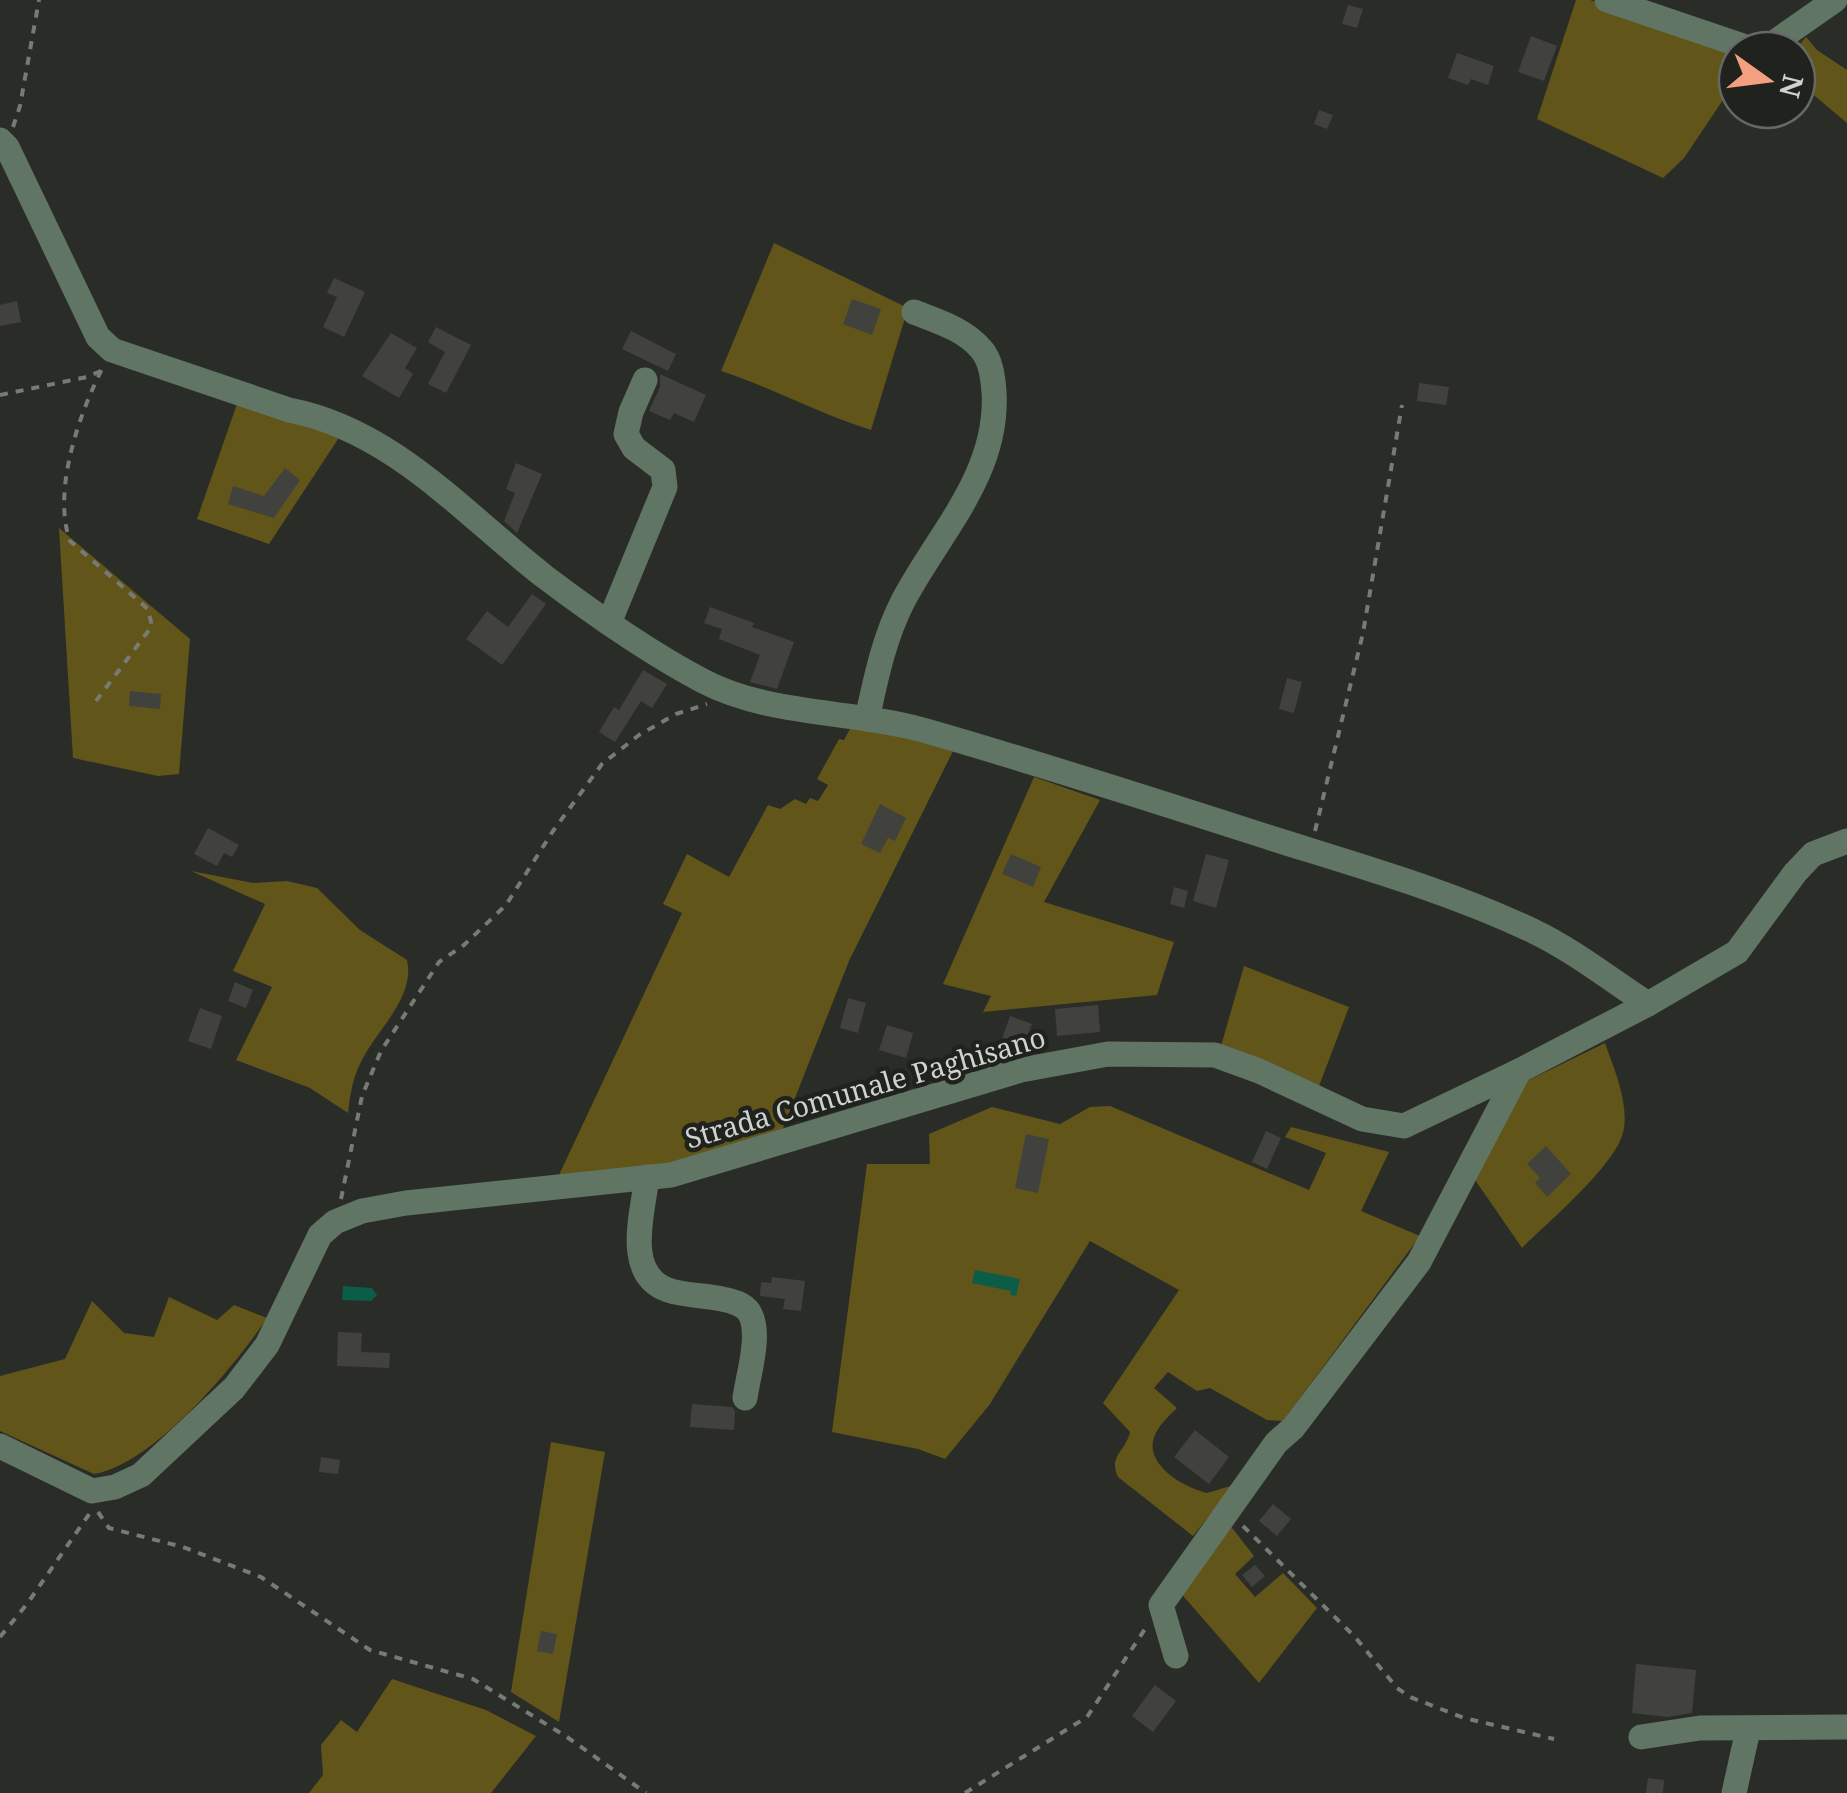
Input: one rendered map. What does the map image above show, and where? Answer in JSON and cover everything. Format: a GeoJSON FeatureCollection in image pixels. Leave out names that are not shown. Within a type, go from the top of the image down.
{"type":"FeatureCollection","features":[{"type":"Feature","properties":{"kind":"street"},"geometry":{"type":"LineString","coordinates":[[1608,0],[1752,49],[1772,44],[1835,0]]}},
{"type":"Feature","properties":{"kind":"street"},"geometry":{"type":"LineString","coordinates":[[3,143],[98,337],[106,361],[352,429],[393,452],[546,578],[703,681],[735,694],[900,724],[1042,764],[1436,891],[1536,932],[1648,1004]]}},
{"type":"Feature","properties":{"kind":"street"},"geometry":{"type":"LineString","coordinates":[[867,719],[887,637],[912,584],[954,523],[972,487],[994,417],[992,376],[981,349],[960,331],[914,312]]}},
{"type":"Feature","properties":{"kind":"street"},"geometry":{"type":"LineString","coordinates":[[609,622],[665,487],[663,470],[634,448],[626,434],[644,380]]}},
{"type":"Feature","properties":{"kind":"street","name":"Strada Comunale Paghisano"},"geometry":{"type":"LineString","coordinates":[[336,1222],[362,1211],[406,1203],[671,1174],[1021,1070],[1108,1054],[1215,1055],[1362,1118],[1404,1126],[1648,1004],[1737,952],[1813,854],[1847,841]]}},
{"type":"Feature","properties":{"kind":"street"},"geometry":{"type":"LineString","coordinates":[[1176,1656],[1161,1606],[1276,1443],[1293,1428],[1418,1262],[1519,1071]]}},
{"type":"Feature","properties":{"kind":"street"},"geometry":{"type":"LineString","coordinates":[[647,1177],[639,1244],[643,1270],[665,1289],[735,1302],[750,1314],[754,1331],[745,1398]]}},
{"type":"Feature","properties":{"kind":"street"},"geometry":{"type":"LineString","coordinates":[[0,1446],[92,1492],[141,1475],[234,1388],[267,1344],[320,1235],[336,1222]]}},
{"type":"Feature","properties":{"kind":"street"},"geometry":{"type":"LineString","coordinates":[[1641,1737],[1677,1730],[1847,1727]]}},
{"type":"Feature","properties":{"kind":"street"},"geometry":{"type":"LineString","coordinates":[[1734,1793],[1748,1730]]}},
{"type":"Feature","properties":{"kind":"path"},"geometry":{"type":"LineString","coordinates":[[3,143],[20,106],[40,0]]}},
{"type":"Feature","properties":{"kind":"path"},"geometry":{"type":"LineString","coordinates":[[0,395],[87,378],[106,361]]}},
{"type":"Feature","properties":{"kind":"path"},"geometry":{"type":"LineString","coordinates":[[96,701],[152,626],[148,610],[70,541],[65,526],[62,499],[67,473],[88,399],[106,361]]}},
{"type":"Feature","properties":{"kind":"path"},"geometry":{"type":"LineString","coordinates":[[1310,850],[1364,633],[1402,406]]}},
{"type":"Feature","properties":{"kind":"path"},"geometry":{"type":"LineString","coordinates":[[336,1222],[362,1096],[381,1052],[439,962],[464,945],[506,904],[602,764],[639,735],[676,714],[735,694]]}},
{"type":"Feature","properties":{"kind":"path"},"geometry":{"type":"LineString","coordinates":[[0,1637],[95,1506],[109,1528],[183,1548],[261,1577],[370,1650],[473,1679],[568,1737],[646,1793]]}},
{"type":"Feature","properties":{"kind":"path"},"geometry":{"type":"LineString","coordinates":[[1228,1514],[1263,1542],[1370,1654],[1397,1688],[1410,1697],[1464,1718],[1554,1739]]}},
{"type":"Feature","properties":{"kind":"path"},"geometry":{"type":"LineString","coordinates":[[965,1793],[1087,1717],[1161,1606]]}},
{"type":"Feature","properties":{"kind":"shaded area"},"geometry":{"type":"Polygon","coordinates":[[[1576,0],[1590,0],[1717,45],[1717,109],[1684,158],[1663,178],[1537,119],[1576,0]]]}},
{"type":"Feature","properties":{"kind":"shaded area"},"geometry":{"type":"Polygon","coordinates":[[[1817,50],[1847,70],[1847,123],[1817,98],[1817,50]]]}},
{"type":"Feature","properties":{"kind":"shaded area"},"geometry":{"type":"Polygon","coordinates":[[[774,243],[908,308],[871,430],[721,371],[774,243]]]}},
{"type":"Feature","properties":{"kind":"shaded area"},"geometry":{"type":"Polygon","coordinates":[[[238,401],[342,433],[269,544],[197,519],[238,401]]]}},
{"type":"Feature","properties":{"kind":"shaded area"},"geometry":{"type":"Polygon","coordinates":[[[59,528],[190,639],[179,774],[158,776],[73,758],[59,528]]]}},
{"type":"Feature","properties":{"kind":"shaded area"},"geometry":{"type":"Polygon","coordinates":[[[851,727],[955,747],[849,961],[780,1136],[669,1166],[559,1175],[682,913],[663,904],[687,854],[729,877],[768,805],[780,809],[795,799],[806,804],[810,798],[818,801],[828,785],[817,779],[839,739],[844,740],[851,727]]]}},
{"type":"Feature","properties":{"kind":"shaded area"},"geometry":{"type":"Polygon","coordinates":[[[1034,777],[1100,800],[1044,902],[1174,942],[1157,995],[983,1012],[991,996],[943,984],[1034,777]]]}},
{"type":"Feature","properties":{"kind":"shaded area"},"geometry":{"type":"Polygon","coordinates":[[[191,871],[253,883],[287,881],[317,888],[360,930],[407,960],[405,988],[359,1066],[348,1113],[310,1088],[236,1060],[272,987],[233,971],[265,904],[191,871]]]}},
{"type":"Feature","properties":{"kind":"shaded area"},"geometry":{"type":"Polygon","coordinates":[[[1244,966],[1349,1007],[1319,1086],[1221,1046],[1244,966]]]}},
{"type":"Feature","properties":{"kind":"shaded area"},"geometry":{"type":"Polygon","coordinates":[[[1605,1043],[1624,1107],[1620,1142],[1597,1174],[1522,1248],[1471,1174],[1527,1081],[1605,1043]]]}},
{"type":"Feature","properties":{"kind":"shaded area"},"geometry":{"type":"Polygon","coordinates":[[[1110,1106],[1309,1190],[1326,1153],[1285,1137],[1291,1127],[1389,1152],[1361,1211],[1420,1236],[1283,1421],[1267,1420],[1210,1388],[1197,1391],[1168,1372],[1154,1388],[1177,1408],[1153,1441],[1156,1460],[1162,1468],[1189,1487],[1207,1493],[1234,1485],[1193,1536],[1118,1477],[1116,1459],[1130,1432],[1103,1403],[1179,1290],[1090,1241],[990,1404],[945,1459],[918,1449],[832,1432],[867,1164],[930,1164],[929,1134],[992,1107],[1060,1124],[1090,1107],[1110,1106]]]}},
{"type":"Feature","properties":{"kind":"shaded area"},"geometry":{"type":"Polygon","coordinates":[[[975,1270],[1020,1279],[1016,1296],[1010,1295],[1011,1291],[972,1283],[975,1270]]]}},
{"type":"Feature","properties":{"kind":"shaded area"},"geometry":{"type":"Polygon","coordinates":[[[343,1286],[372,1288],[377,1295],[371,1301],[342,1300],[343,1286]]]}},
{"type":"Feature","properties":{"kind":"shaded area"},"geometry":{"type":"Polygon","coordinates":[[[169,1297],[217,1320],[234,1305],[267,1318],[214,1386],[167,1433],[142,1452],[94,1474],[0,1431],[0,1376],[65,1359],[92,1301],[124,1333],[154,1337],[169,1297]]]}},
{"type":"Feature","properties":{"kind":"shaded area"},"geometry":{"type":"Polygon","coordinates":[[[551,1442],[605,1452],[559,1722],[511,1692],[551,1442]]]}},
{"type":"Feature","properties":{"kind":"shaded area"},"geometry":{"type":"Polygon","coordinates":[[[1229,1524],[1254,1556],[1235,1574],[1255,1597],[1283,1573],[1317,1608],[1259,1683],[1178,1590],[1229,1524]]]}},
{"type":"Feature","properties":{"kind":"shaded area"},"geometry":{"type":"Polygon","coordinates":[[[392,1679],[486,1710],[536,1736],[491,1793],[309,1793],[323,1775],[321,1745],[341,1720],[357,1732],[392,1679]]]}},
{"type":"Feature","properties":{"kind":"building"},"geometry":{"type":"Polygon","coordinates":[[[1348,5],[1363,9],[1357,28],[1342,24],[1348,5]]]}},
{"type":"Feature","properties":{"kind":"building"},"geometry":{"type":"Polygon","coordinates":[[[1531,36],[1557,46],[1544,81],[1518,72],[1531,36]]]}},
{"type":"Feature","properties":{"kind":"building"},"geometry":{"type":"Polygon","coordinates":[[[1457,53],[1494,66],[1488,85],[1471,79],[1468,85],[1448,78],[1457,53]]]}},
{"type":"Feature","properties":{"kind":"building"},"geometry":{"type":"Polygon","coordinates":[[[1319,110],[1333,115],[1327,129],[1314,124],[1319,110]]]}},
{"type":"Feature","properties":{"kind":"building"},"geometry":{"type":"Polygon","coordinates":[[[334,278],[365,292],[344,337],[323,327],[337,297],[327,293],[334,278]]]}},
{"type":"Feature","properties":{"kind":"building"},"geometry":{"type":"Polygon","coordinates":[[[852,299],[881,309],[872,335],[843,324],[852,299]]]}},
{"type":"Feature","properties":{"kind":"building"},"geometry":{"type":"Polygon","coordinates":[[[17,301],[21,322],[0,326],[0,305],[17,301]]]}},
{"type":"Feature","properties":{"kind":"building"},"geometry":{"type":"Polygon","coordinates":[[[436,327],[471,345],[446,393],[428,384],[445,352],[428,342],[436,327]]]}},
{"type":"Feature","properties":{"kind":"building"},"geometry":{"type":"Polygon","coordinates":[[[631,331],[676,354],[668,371],[622,349],[631,331]]]}},
{"type":"Feature","properties":{"kind":"building"},"geometry":{"type":"Polygon","coordinates":[[[391,333],[417,348],[405,368],[413,374],[399,398],[362,376],[391,333]]]}},
{"type":"Feature","properties":{"kind":"building"},"geometry":{"type":"Polygon","coordinates":[[[660,374],[706,395],[694,422],[674,413],[670,420],[649,411],[660,387],[660,374]]]}},
{"type":"Feature","properties":{"kind":"building"},"geometry":{"type":"Polygon","coordinates":[[[1419,383],[1449,387],[1446,405],[1417,401],[1419,383]]]}},
{"type":"Feature","properties":{"kind":"building"},"geometry":{"type":"Polygon","coordinates":[[[516,463],[542,474],[517,533],[504,521],[515,493],[506,489],[516,463]]]}},
{"type":"Feature","properties":{"kind":"building"},"geometry":{"type":"Polygon","coordinates":[[[285,468],[300,480],[274,518],[228,504],[233,486],[264,496],[285,468]]]}},
{"type":"Feature","properties":{"kind":"building"},"geometry":{"type":"Polygon","coordinates":[[[532,594],[546,604],[502,665],[466,639],[487,611],[508,627],[532,594]]]}},
{"type":"Feature","properties":{"kind":"building"},"geometry":{"type":"Polygon","coordinates":[[[710,607],[794,642],[777,689],[750,682],[760,655],[719,639],[722,629],[704,623],[710,607]]]}},
{"type":"Feature","properties":{"kind":"building"},"geometry":{"type":"Polygon","coordinates":[[[643,670],[667,684],[652,708],[641,701],[615,742],[599,732],[614,707],[619,710],[643,670]]]}},
{"type":"Feature","properties":{"kind":"building"},"geometry":{"type":"Polygon","coordinates":[[[1287,678],[1302,682],[1294,713],[1279,709],[1287,678]]]}},
{"type":"Feature","properties":{"kind":"building"},"geometry":{"type":"Polygon","coordinates":[[[130,691],[161,694],[160,709],[129,706],[130,691]]]}},
{"type":"Feature","properties":{"kind":"building"},"geometry":{"type":"Polygon","coordinates":[[[880,804],[906,818],[895,841],[888,838],[880,853],[861,844],[880,804]]]}},
{"type":"Feature","properties":{"kind":"building"},"geometry":{"type":"Polygon","coordinates":[[[208,828],[239,845],[232,857],[224,853],[217,866],[194,854],[208,828]]]}},
{"type":"Feature","properties":{"kind":"building"},"geometry":{"type":"Polygon","coordinates":[[[1011,854],[1041,867],[1033,887],[1002,874],[1011,854]]]}},
{"type":"Feature","properties":{"kind":"building"},"geometry":{"type":"Polygon","coordinates":[[[1206,854],[1229,860],[1216,908],[1193,901],[1206,854]]]}},
{"type":"Feature","properties":{"kind":"building"},"geometry":{"type":"Polygon","coordinates":[[[1174,887],[1188,891],[1184,908],[1170,904],[1174,887]]]}},
{"type":"Feature","properties":{"kind":"building"},"geometry":{"type":"Polygon","coordinates":[[[235,982],[253,990],[246,1008],[228,1001],[235,982]]]}},
{"type":"Feature","properties":{"kind":"building"},"geometry":{"type":"Polygon","coordinates":[[[848,998],[866,1003],[858,1033],[840,1028],[848,998]]]}},
{"type":"Feature","properties":{"kind":"building"},"geometry":{"type":"Polygon","coordinates":[[[1098,1005],[1100,1032],[1057,1036],[1055,1009],[1098,1005]]]}},
{"type":"Feature","properties":{"kind":"building"},"geometry":{"type":"Polygon","coordinates":[[[200,1008],[222,1016],[211,1049],[188,1041],[200,1008]]]}},
{"type":"Feature","properties":{"kind":"building"},"geometry":{"type":"Polygon","coordinates":[[[1010,1016],[1032,1024],[1022,1053],[1012,1056],[998,1050],[1010,1016]]]}},
{"type":"Feature","properties":{"kind":"building"},"geometry":{"type":"Polygon","coordinates":[[[887,1025],[913,1033],[906,1058],[879,1050],[887,1025]]]}},
{"type":"Feature","properties":{"kind":"building"},"geometry":{"type":"Polygon","coordinates":[[[1266,1131],[1281,1138],[1267,1169],[1252,1162],[1266,1131]]]}},
{"type":"Feature","properties":{"kind":"building"},"geometry":{"type":"Polygon","coordinates":[[[1026,1134],[1049,1139],[1038,1193],[1015,1188],[1026,1134]]]}},
{"type":"Feature","properties":{"kind":"building"},"geometry":{"type":"Polygon","coordinates":[[[1546,1146],[1571,1174],[1547,1197],[1535,1183],[1540,1178],[1527,1164],[1546,1146]]]}},
{"type":"Feature","properties":{"kind":"building"},"geometry":{"type":"Polygon","coordinates":[[[772,1277],[805,1281],[801,1311],[783,1309],[785,1299],[760,1296],[761,1282],[771,1283],[772,1277]]]}},
{"type":"Feature","properties":{"kind":"building"},"geometry":{"type":"Polygon","coordinates":[[[338,1332],[362,1333],[361,1352],[390,1353],[389,1368],[337,1366],[338,1332]]]}},
{"type":"Feature","properties":{"kind":"building"},"geometry":{"type":"Polygon","coordinates":[[[692,1404],[732,1407],[734,1430],[690,1427],[692,1404]]]}},
{"type":"Feature","properties":{"kind":"building"},"geometry":{"type":"Polygon","coordinates":[[[1195,1430],[1229,1457],[1209,1484],[1174,1457],[1195,1430]]]}},
{"type":"Feature","properties":{"kind":"building"},"geometry":{"type":"Polygon","coordinates":[[[321,1457],[340,1460],[338,1474],[319,1472],[321,1457]]]}},
{"type":"Feature","properties":{"kind":"building"},"geometry":{"type":"Polygon","coordinates":[[[1273,1504],[1291,1519],[1277,1536],[1259,1521],[1273,1504]]]}},
{"type":"Feature","properties":{"kind":"building"},"geometry":{"type":"Polygon","coordinates":[[[1255,1565],[1265,1576],[1252,1587],[1242,1575],[1255,1565]]]}},
{"type":"Feature","properties":{"kind":"building"},"geometry":{"type":"Polygon","coordinates":[[[541,1631],[557,1634],[553,1654],[537,1651],[541,1631]]]}},
{"type":"Feature","properties":{"kind":"building"},"geometry":{"type":"Polygon","coordinates":[[[1636,1664],[1696,1670],[1692,1713],[1667,1717],[1632,1713],[1636,1664]]]}},
{"type":"Feature","properties":{"kind":"building"},"geometry":{"type":"Polygon","coordinates":[[[1155,1685],[1176,1701],[1153,1732],[1132,1716],[1155,1685]]]}},
{"type":"Feature","properties":{"kind":"building"},"geometry":{"type":"Polygon","coordinates":[[[1648,1778],[1664,1780],[1663,1793],[1646,1793],[1648,1778]]]}}]}
